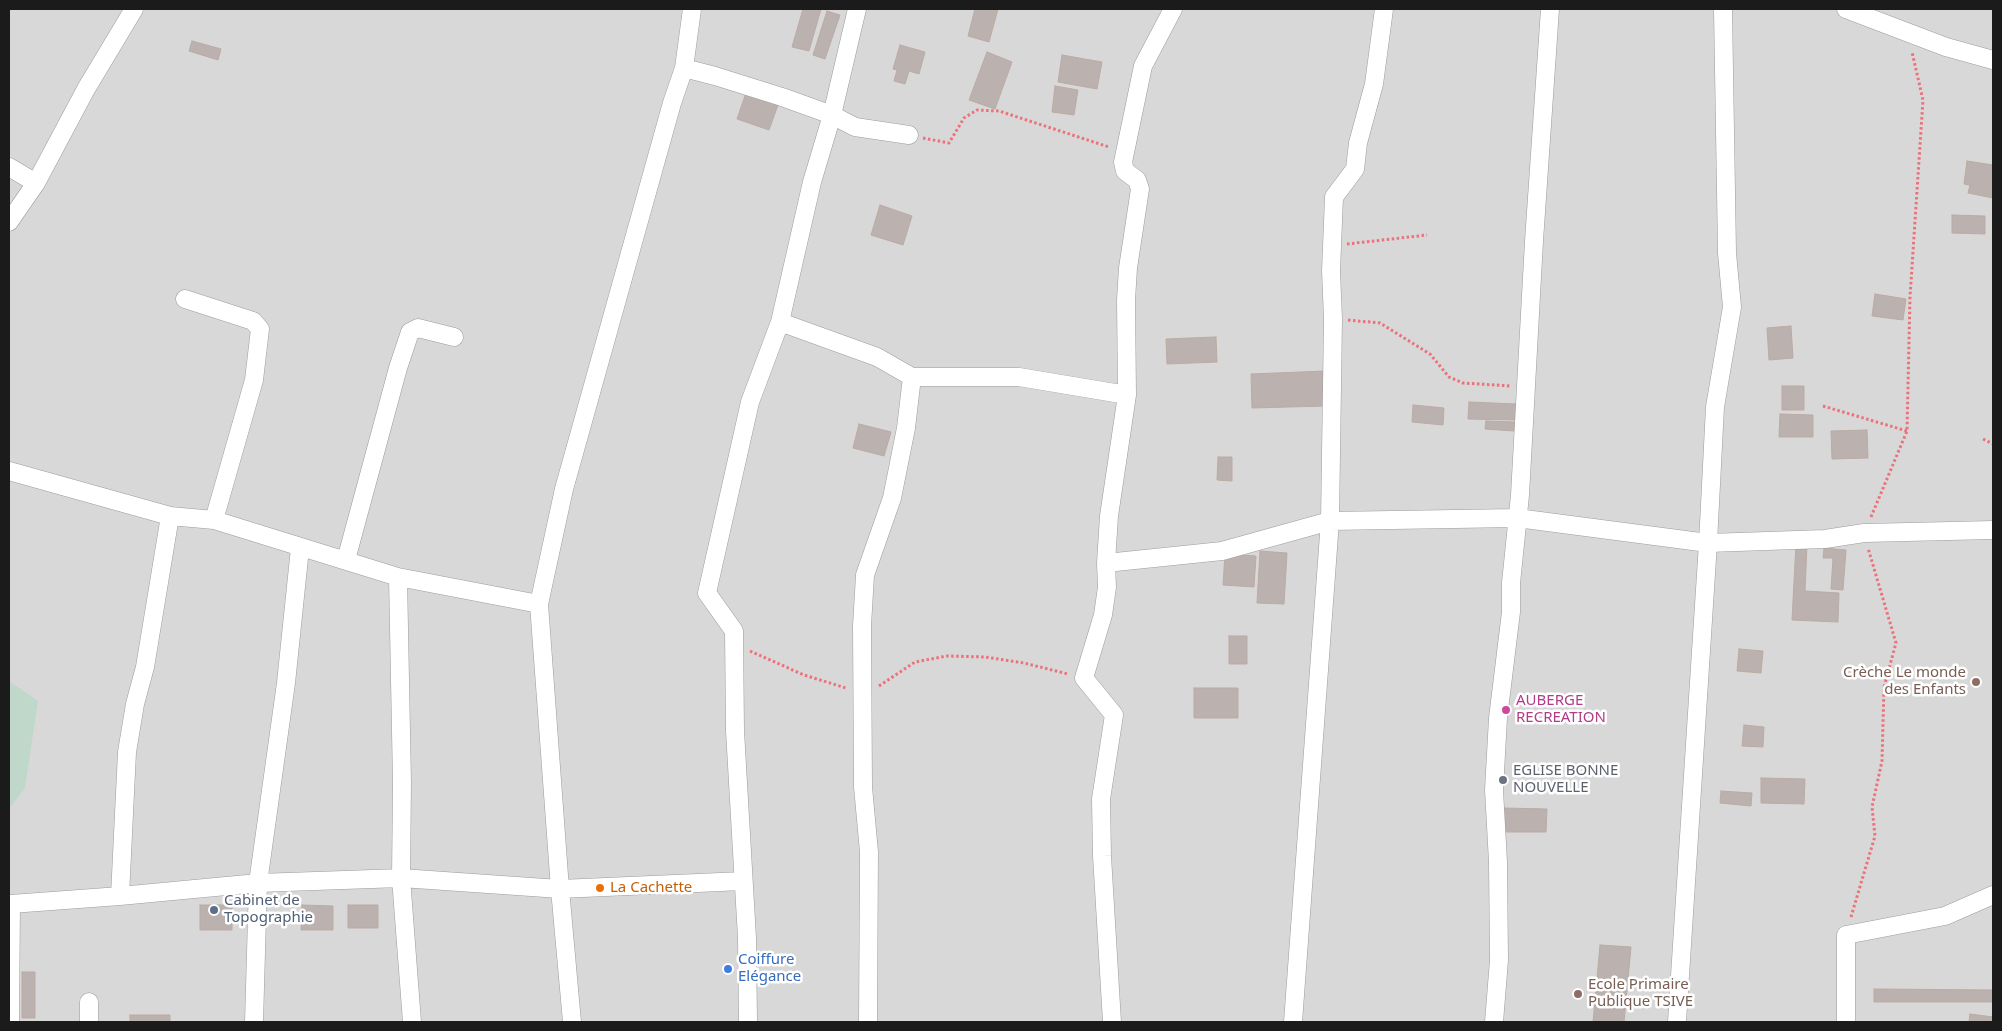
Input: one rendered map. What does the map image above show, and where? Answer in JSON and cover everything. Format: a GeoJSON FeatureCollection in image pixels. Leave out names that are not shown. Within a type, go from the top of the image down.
{"type":"FeatureCollection","features":[{"type":"Feature","properties":{"kind":"street"},"geometry":{"type":"LineString","coordinates":[[9,222],[36,183],[86,89],[134,9]]}},
{"type":"Feature","properties":{"kind":"street"},"geometry":{"type":"LineString","coordinates":[[572,1022],[539,604],[564,488],[669,113],[684,68],[692,9]]}},
{"type":"Feature","properties":{"kind":"street"},"geometry":{"type":"LineString","coordinates":[[748,1022],[747,938],[735,731],[734,631],[707,593],[750,402],[780,322],[812,182],[832,115],[857,9]]}},
{"type":"Feature","properties":{"kind":"street"},"geometry":{"type":"LineString","coordinates":[[1112,1022],[1102,856],[1101,799],[1114,715],[1084,678],[1103,615],[1108,588],[1106,563],[1109,516],[1126,395],[1128,268],[1140,189],[1137,180],[1129,175],[1123,166],[1143,66],[1173,9]]}},
{"type":"Feature","properties":{"kind":"street"},"geometry":{"type":"LineString","coordinates":[[1294,1022],[1330,521],[1334,196],[1355,169],[1358,143],[1374,84],[1384,9]]}},
{"type":"Feature","properties":{"kind":"street"},"geometry":{"type":"LineString","coordinates":[[1494,1022],[1498,940],[1498,862],[1494,790],[1498,718],[1511,612],[1511,583],[1517,518],[1550,9]]}},
{"type":"Feature","properties":{"kind":"street"},"geometry":{"type":"LineString","coordinates":[[1677,1022],[1715,407],[1732,307],[1727,253],[1723,9]]}},
{"type":"Feature","properties":{"kind":"street"},"geometry":{"type":"LineString","coordinates":[[1846,9],[1946,46],[1993,60]]}},
{"type":"Feature","properties":{"kind":"street"},"geometry":{"type":"LineString","coordinates":[[684,68],[715,76],[832,115],[855,127],[909,134]]}},
{"type":"Feature","properties":{"kind":"street"},"geometry":{"type":"LineString","coordinates":[[9,167],[36,183]]}},
{"type":"Feature","properties":{"kind":"street"},"geometry":{"type":"LineString","coordinates":[[185,299],[253,321],[260,329],[254,380],[214,520]]}},
{"type":"Feature","properties":{"kind":"street"},"geometry":{"type":"LineString","coordinates":[[780,322],[877,357],[912,377],[1019,377],[1126,395]]}},
{"type":"Feature","properties":{"kind":"street"},"geometry":{"type":"LineString","coordinates":[[346,560],[398,368],[410,332],[418,328],[454,337]]}},
{"type":"Feature","properties":{"kind":"street"},"geometry":{"type":"LineString","coordinates":[[868,1022],[869,852],[863,786],[864,695],[862,626],[865,575],[892,498],[906,428],[912,377]]}},
{"type":"Feature","properties":{"kind":"street"},"geometry":{"type":"LineString","coordinates":[[9,471],[170,516],[214,520],[398,577],[539,604]]}},
{"type":"Feature","properties":{"kind":"street"},"geometry":{"type":"LineString","coordinates":[[120,896],[127,752],[135,704],[145,667],[170,516]]}},
{"type":"Feature","properties":{"kind":"street"},"geometry":{"type":"LineString","coordinates":[[1106,563],[1222,550],[1330,521],[1517,518],[1708,543],[1825,538],[1864,533],[1993,530]]}},
{"type":"Feature","properties":{"kind":"street"},"geometry":{"type":"LineString","coordinates":[[254,1022],[258,883],[286,683],[300,548]]}},
{"type":"Feature","properties":{"kind":"street"},"geometry":{"type":"LineString","coordinates":[[398,577],[402,784],[401,878],[412,1022]]}},
{"type":"Feature","properties":{"kind":"street"},"geometry":{"type":"LineString","coordinates":[[10,1022],[11,904],[258,883],[401,878],[560,889],[743,881]]}},
{"type":"Feature","properties":{"kind":"street"},"geometry":{"type":"LineString","coordinates":[[1846,1022],[1846,935],[1945,916],[1993,895]]}},
{"type":"Feature","properties":{"kind":"street"},"geometry":{"type":"LineString","coordinates":[[89,1002],[89,1022]]}},
{"type":"Feature","properties":{"kind":"path"},"geometry":{"type":"LineString","coordinates":[[1846,935],[1875,836],[1872,806],[1882,761],[1884,687],[1896,643],[1864,533],[1907,431],[1910,297],[1923,100],[1908,32]]}},
{"type":"Feature","properties":{"kind":"path"},"geometry":{"type":"LineString","coordinates":[[909,134],[949,143],[964,118],[976,110],[999,111],[1126,153]]}},
{"type":"Feature","properties":{"kind":"path"},"geometry":{"type":"LineString","coordinates":[[1332,246],[1376,239],[1428,235]]}},
{"type":"Feature","properties":{"kind":"path"},"geometry":{"type":"LineString","coordinates":[[1333,319],[1380,323],[1430,354],[1449,377],[1463,383],[1525,387]]}},
{"type":"Feature","properties":{"kind":"path"},"geometry":{"type":"LineString","coordinates":[[1823,406],[1907,431]]}},
{"type":"Feature","properties":{"kind":"path"},"geometry":{"type":"LineString","coordinates":[[1983,439],[1993,444]]}},
{"type":"Feature","properties":{"kind":"path"},"geometry":{"type":"LineString","coordinates":[[747,650],[804,675],[827,681],[864,695],[915,662],[947,656],[1024,663],[1084,678]]}},
{"type":"Feature","properties":{"kind":"shaded area"},"geometry":{"type":"Polygon","coordinates":[[[9,9],[1993,9],[1993,1022],[9,1022],[9,9]]]}},
{"type":"Feature","properties":{"kind":"green space"},"geometry":{"type":"Polygon","coordinates":[[[9,681],[38,701],[25,788],[9,809],[9,681]]]}},
{"type":"Feature","properties":{"kind":"building"},"geometry":{"type":"Polygon","coordinates":[[[803,9],[821,9],[809,51],[792,47],[803,9]]]}},
{"type":"Feature","properties":{"kind":"building"},"geometry":{"type":"Polygon","coordinates":[[[975,9],[998,9],[989,42],[968,36],[975,9]]]}},
{"type":"Feature","properties":{"kind":"building"},"geometry":{"type":"Polygon","coordinates":[[[827,11],[840,15],[825,59],[813,55],[827,11]]]}},
{"type":"Feature","properties":{"kind":"building"},"geometry":{"type":"Polygon","coordinates":[[[192,41],[221,49],[218,60],[189,51],[192,41]]]}},
{"type":"Feature","properties":{"kind":"building"},"geometry":{"type":"Polygon","coordinates":[[[900,45],[925,52],[919,74],[909,71],[905,84],[894,81],[897,70],[893,69],[900,45]]]}},
{"type":"Feature","properties":{"kind":"building"},"geometry":{"type":"Polygon","coordinates":[[[987,52],[1012,62],[995,109],[969,100],[987,52]]]}},
{"type":"Feature","properties":{"kind":"building"},"geometry":{"type":"Polygon","coordinates":[[[1062,55],[1102,62],[1097,89],[1058,82],[1062,55]]]}},
{"type":"Feature","properties":{"kind":"building"},"geometry":{"type":"Polygon","coordinates":[[[1055,86],[1078,90],[1074,115],[1052,112],[1055,86]]]}},
{"type":"Feature","properties":{"kind":"building"},"geometry":{"type":"Polygon","coordinates":[[[747,90],[779,102],[769,130],[737,119],[747,90]]]}},
{"type":"Feature","properties":{"kind":"building"},"geometry":{"type":"Polygon","coordinates":[[[1967,161],[1993,165],[1993,198],[1968,193],[1970,185],[1964,184],[1967,161]]]}},
{"type":"Feature","properties":{"kind":"building"},"geometry":{"type":"Polygon","coordinates":[[[880,205],[912,216],[903,245],[871,235],[880,205]]]}},
{"type":"Feature","properties":{"kind":"building"},"geometry":{"type":"Polygon","coordinates":[[[1952,215],[1985,216],[1985,234],[1952,233],[1952,215]]]}},
{"type":"Feature","properties":{"kind":"building"},"geometry":{"type":"Polygon","coordinates":[[[1875,294],[1906,299],[1903,320],[1872,316],[1875,294]]]}},
{"type":"Feature","properties":{"kind":"building"},"geometry":{"type":"Polygon","coordinates":[[[1791,326],[1793,358],[1769,360],[1767,328],[1791,326]]]}},
{"type":"Feature","properties":{"kind":"building"},"geometry":{"type":"Polygon","coordinates":[[[1216,337],[1217,362],[1167,364],[1166,339],[1216,337]]]}},
{"type":"Feature","properties":{"kind":"building"},"geometry":{"type":"Polygon","coordinates":[[[1325,371],[1326,406],[1252,408],[1251,374],[1325,371]]]}},
{"type":"Feature","properties":{"kind":"building"},"geometry":{"type":"Polygon","coordinates":[[[1782,386],[1804,386],[1804,410],[1782,410],[1782,386]]]}},
{"type":"Feature","properties":{"kind":"building"},"geometry":{"type":"Polygon","coordinates":[[[1469,402],[1516,404],[1515,420],[1468,419],[1469,402]]]}},
{"type":"Feature","properties":{"kind":"building"},"geometry":{"type":"Polygon","coordinates":[[[1413,405],[1444,408],[1443,425],[1412,422],[1413,405]]]}},
{"type":"Feature","properties":{"kind":"building"},"geometry":{"type":"Polygon","coordinates":[[[1780,414],[1813,415],[1813,437],[1779,437],[1780,414]]]}},
{"type":"Feature","properties":{"kind":"building"},"geometry":{"type":"Polygon","coordinates":[[[1486,421],[1515,422],[1514,431],[1485,429],[1486,421]]]}},
{"type":"Feature","properties":{"kind":"building"},"geometry":{"type":"Polygon","coordinates":[[[859,424],[891,432],[884,456],[853,448],[859,424]]]}},
{"type":"Feature","properties":{"kind":"building"},"geometry":{"type":"Polygon","coordinates":[[[1867,430],[1868,458],[1832,459],[1831,431],[1867,430]]]}},
{"type":"Feature","properties":{"kind":"building"},"geometry":{"type":"Polygon","coordinates":[[[1218,457],[1232,457],[1232,481],[1217,480],[1218,457]]]}},
{"type":"Feature","properties":{"kind":"building"},"geometry":{"type":"Polygon","coordinates":[[[1796,544],[1807,545],[1805,591],[1839,593],[1838,622],[1792,620],[1796,544]]]}},
{"type":"Feature","properties":{"kind":"building"},"geometry":{"type":"Polygon","coordinates":[[[1824,548],[1846,550],[1843,590],[1831,589],[1833,558],[1823,558],[1824,548]]]}},
{"type":"Feature","properties":{"kind":"building"},"geometry":{"type":"Polygon","coordinates":[[[1260,551],[1287,553],[1284,604],[1257,603],[1260,551]]]}},
{"type":"Feature","properties":{"kind":"building"},"geometry":{"type":"Polygon","coordinates":[[[1225,554],[1256,556],[1254,587],[1223,585],[1225,554]]]}},
{"type":"Feature","properties":{"kind":"building"},"geometry":{"type":"Polygon","coordinates":[[[1229,636],[1247,636],[1247,664],[1229,664],[1229,636]]]}},
{"type":"Feature","properties":{"kind":"building"},"geometry":{"type":"Polygon","coordinates":[[[1739,649],[1763,651],[1761,673],[1737,671],[1739,649]]]}},
{"type":"Feature","properties":{"kind":"building"},"geometry":{"type":"Polygon","coordinates":[[[1194,688],[1238,688],[1238,718],[1194,718],[1194,688]]]}},
{"type":"Feature","properties":{"kind":"building"},"geometry":{"type":"Polygon","coordinates":[[[1744,725],[1764,727],[1763,747],[1742,746],[1744,725]]]}},
{"type":"Feature","properties":{"kind":"building"},"geometry":{"type":"Polygon","coordinates":[[[1761,778],[1805,779],[1804,804],[1761,803],[1761,778]]]}},
{"type":"Feature","properties":{"kind":"building"},"geometry":{"type":"Polygon","coordinates":[[[1721,791],[1752,793],[1751,806],[1720,803],[1721,791]]]}},
{"type":"Feature","properties":{"kind":"building"},"geometry":{"type":"Polygon","coordinates":[[[1504,808],[1547,809],[1546,832],[1503,832],[1504,808]]]}},
{"type":"Feature","properties":{"kind":"building"},"geometry":{"type":"Polygon","coordinates":[[[200,905],[232,905],[232,930],[200,930],[200,905]]]}},
{"type":"Feature","properties":{"kind":"building"},"geometry":{"type":"Polygon","coordinates":[[[302,905],[333,906],[333,930],[301,930],[302,905]]]}},
{"type":"Feature","properties":{"kind":"building"},"geometry":{"type":"Polygon","coordinates":[[[348,905],[378,905],[378,928],[348,928],[348,905]]]}},
{"type":"Feature","properties":{"kind":"building"},"geometry":{"type":"Polygon","coordinates":[[[1600,945],[1631,947],[1624,1022],[1593,1022],[1600,945]]]}},
{"type":"Feature","properties":{"kind":"building"},"geometry":{"type":"Polygon","coordinates":[[[22,972],[35,972],[35,1018],[22,1018],[22,972]]]}},
{"type":"Feature","properties":{"kind":"building"},"geometry":{"type":"Polygon","coordinates":[[[1874,989],[1993,990],[1993,1002],[1874,1002],[1874,989]]]}},
{"type":"Feature","properties":{"kind":"building"},"geometry":{"type":"Polygon","coordinates":[[[1970,1014],[1993,1017],[1993,1022],[1969,1022],[1970,1014]]]}},
{"type":"Feature","properties":{"kind":"building"},"geometry":{"type":"Polygon","coordinates":[[[130,1015],[170,1015],[170,1022],[130,1022],[130,1015]]]}},
{"type":"Feature","properties":{"kind":"place","name":"Crèche Le monde des Enfants"},"geometry":{"type":"Point","coordinates":[1976,682]}},
{"type":"Feature","properties":{"kind":"place","name":"AUBERGE RECREATION"},"geometry":{"type":"Point","coordinates":[1506,710]}},
{"type":"Feature","properties":{"kind":"place","name":"EGLISE BONNE NOUVELLE"},"geometry":{"type":"Point","coordinates":[1503,780]}},
{"type":"Feature","properties":{"kind":"place","name":"La Cachette"},"geometry":{"type":"Point","coordinates":[600,888]}},
{"type":"Feature","properties":{"kind":"place","name":"Cabinet de Topographie"},"geometry":{"type":"Point","coordinates":[214,910]}},
{"type":"Feature","properties":{"kind":"place","name":"Coiffure Elégance"},"geometry":{"type":"Point","coordinates":[728,969]}},
{"type":"Feature","properties":{"kind":"place","name":"Ecole Primaire Publique TSIVE"},"geometry":{"type":"Point","coordinates":[1578,994]}}]}
